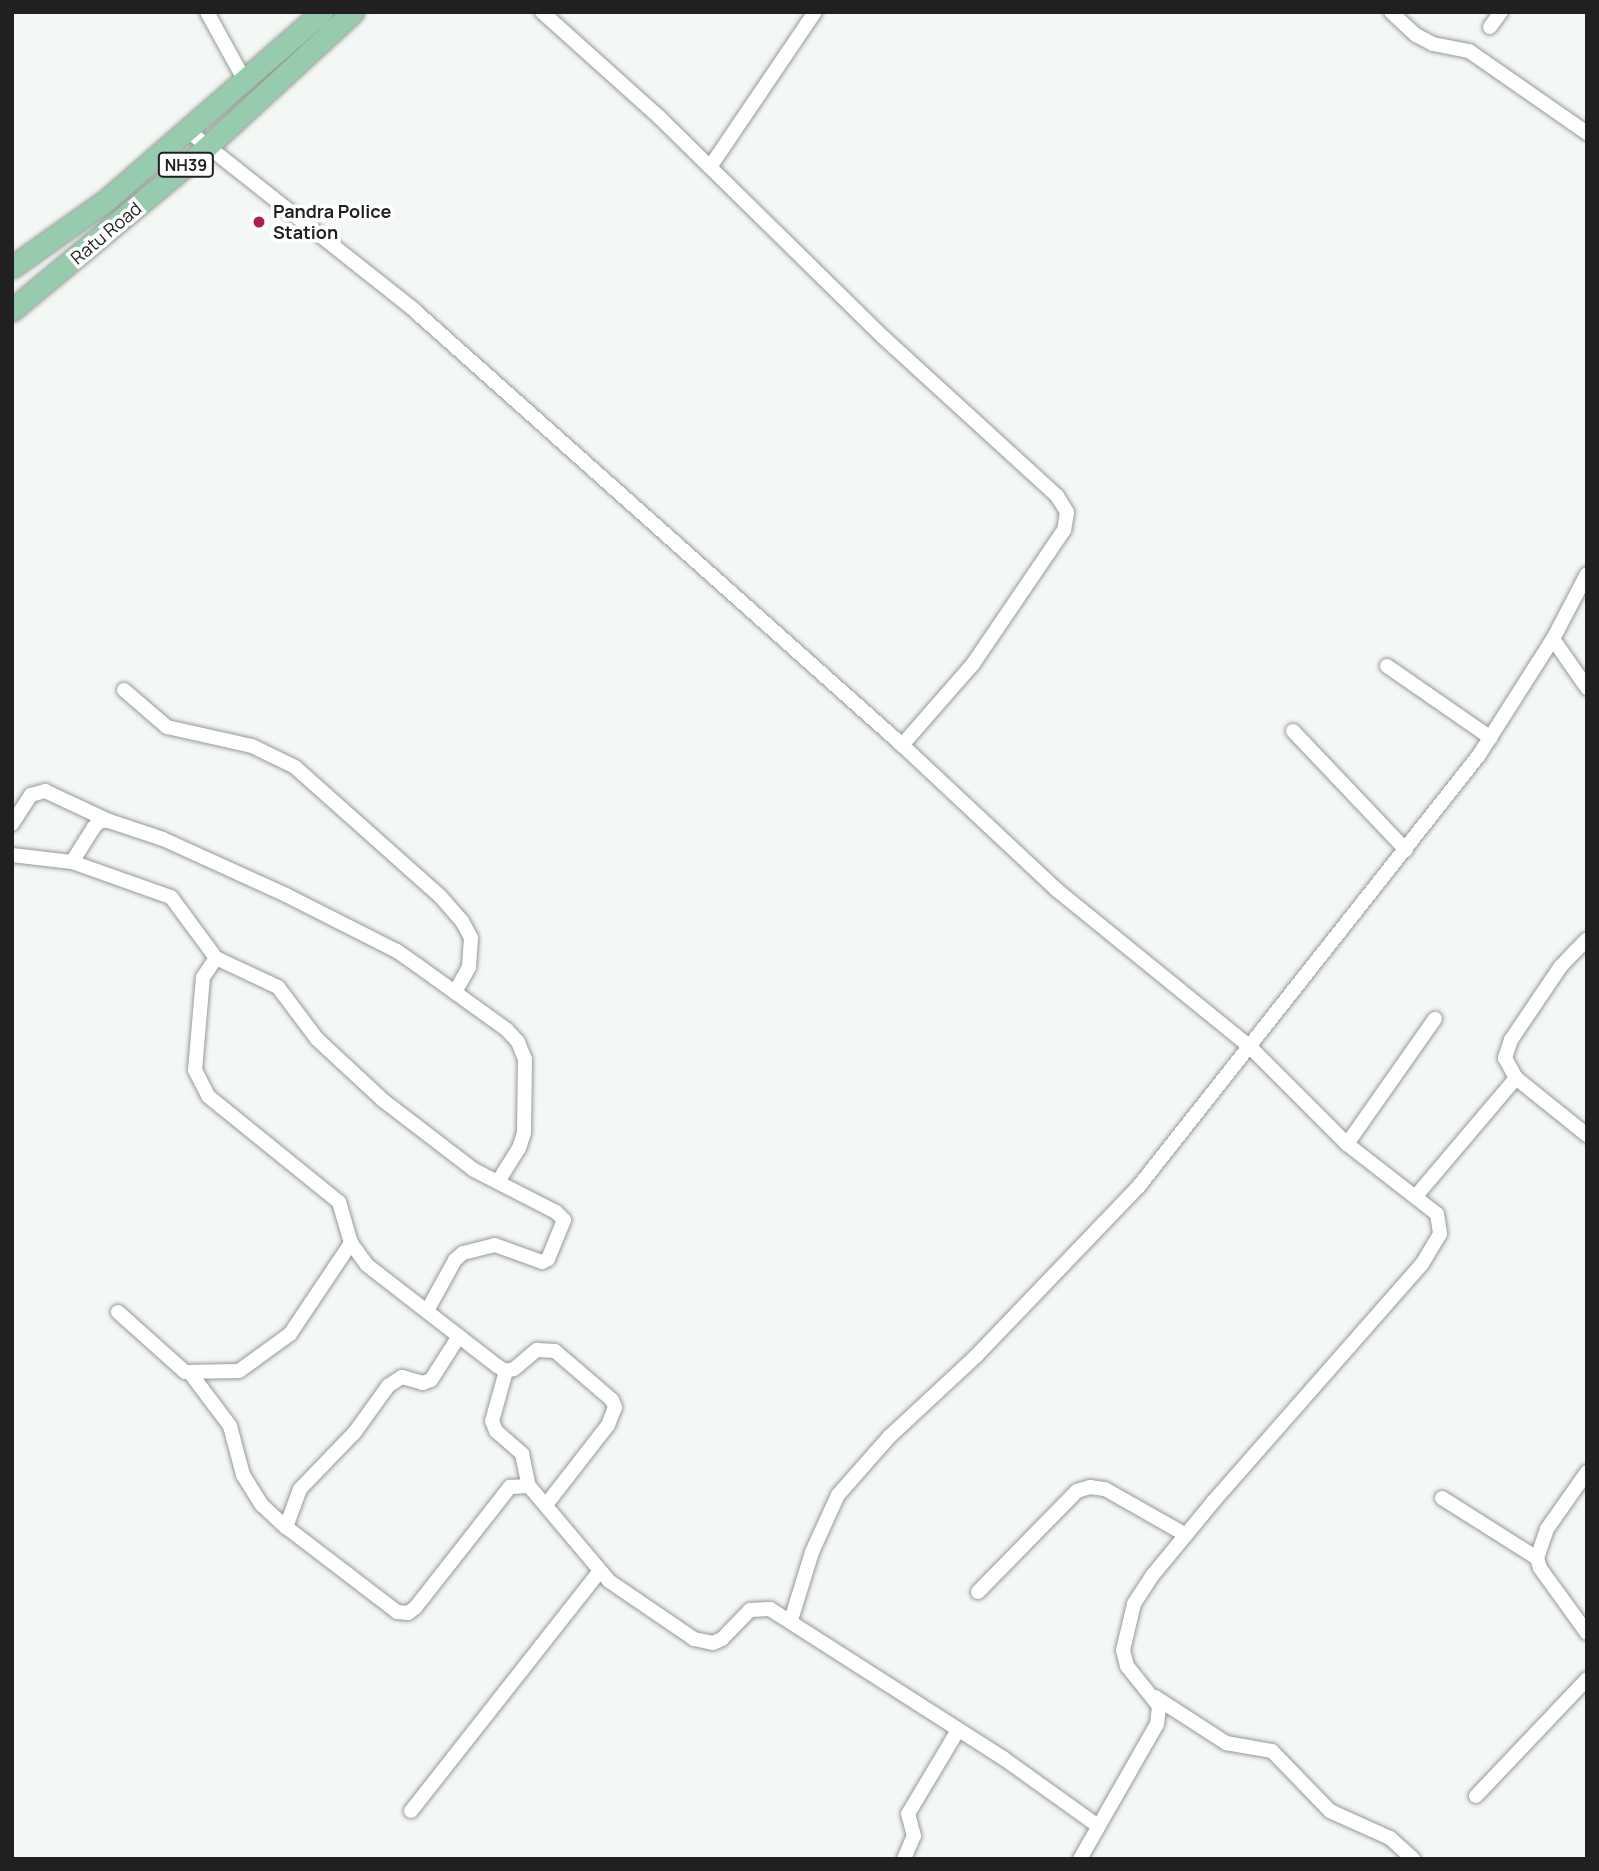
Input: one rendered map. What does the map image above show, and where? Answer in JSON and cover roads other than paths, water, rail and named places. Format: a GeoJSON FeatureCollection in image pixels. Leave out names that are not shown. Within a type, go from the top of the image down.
{"type":"FeatureCollection","features":[{"type":"Feature","properties":{"kind":"main road","name":"Ratu Road"},"geometry":{"type":"LineString","coordinates":[[12,267],[108,199],[322,12]]}},
{"type":"Feature","properties":{"kind":"main road","name":"Ratu Road"},"geometry":{"type":"LineString","coordinates":[[12,310],[208,146],[353,12]]}},
{"type":"Feature","properties":{"kind":"street"},"geometry":{"type":"LineString","coordinates":[[207,12],[244,79]]}},
{"type":"Feature","properties":{"kind":"street"},"geometry":{"type":"LineString","coordinates":[[542,12],[659,117],[883,337],[1057,496],[1067,512],[1064,530],[973,664],[902,745]]}},
{"type":"Feature","properties":{"kind":"street"},"geometry":{"type":"LineString","coordinates":[[710,167],[815,12]]}},
{"type":"Feature","properties":{"kind":"street"},"geometry":{"type":"LineString","coordinates":[[1391,12],[1416,35],[1433,44],[1469,51],[1587,133]]}},
{"type":"Feature","properties":{"kind":"street"},"geometry":{"type":"LineString","coordinates":[[1490,27],[1501,12]]}},
{"type":"Feature","properties":{"kind":"street"},"geometry":{"type":"LineString","coordinates":[[186,130],[414,310],[902,745],[1057,890],[1248,1045],[1347,1144],[1437,1214],[1440,1234],[1434,1248],[1186,1535],[1141,1591],[1125,1633],[1123,1650],[1127,1665],[1155,1697],[1226,1743],[1272,1751],[1330,1811],[1390,1838],[1413,1859]]}},
{"type":"Feature","properties":{"kind":"street"},"geometry":{"type":"LineString","coordinates":[[791,1619],[812,1552],[838,1495],[890,1436],[976,1356],[1139,1186],[1492,738],[1583,592],[1587,574]]}},
{"type":"Feature","properties":{"kind":"street"},"geometry":{"type":"LineString","coordinates":[[1553,639],[1587,688]]}},
{"type":"Feature","properties":{"kind":"street"},"geometry":{"type":"LineString","coordinates":[[1387,666],[1492,738]]}},
{"type":"Feature","properties":{"kind":"street"},"geometry":{"type":"LineString","coordinates":[[124,690],[167,727],[252,746],[295,767],[440,897],[462,921],[471,938],[469,967],[455,992]]}},
{"type":"Feature","properties":{"kind":"street"},"geometry":{"type":"LineString","coordinates":[[1293,731],[1406,850]]}},
{"type":"Feature","properties":{"kind":"street"},"geometry":{"type":"LineString","coordinates":[[12,824],[31,795],[45,791],[109,821],[163,839],[286,895],[397,951],[507,1030],[518,1042],[525,1059],[524,1133],[519,1148],[498,1182]]}},
{"type":"Feature","properties":{"kind":"street"},"geometry":{"type":"LineString","coordinates":[[72,862],[94,827],[100,821],[109,821]]}},
{"type":"Feature","properties":{"kind":"street"},"geometry":{"type":"LineString","coordinates":[[12,856],[72,862],[171,897],[216,958],[278,987],[317,1039],[384,1101],[474,1170],[556,1212],[564,1220],[548,1259],[542,1262],[495,1245],[463,1253],[455,1260],[427,1311]]}},
{"type":"Feature","properties":{"kind":"street"},"geometry":{"type":"LineString","coordinates":[[1587,939],[1561,966],[1511,1040],[1505,1058],[1516,1078],[1587,1135]]}},
{"type":"Feature","properties":{"kind":"street"},"geometry":{"type":"LineString","coordinates":[[216,958],[203,977],[195,1070],[199,1083],[208,1096],[233,1119],[339,1202],[351,1243],[367,1265],[506,1371]]}},
{"type":"Feature","properties":{"kind":"street"},"geometry":{"type":"LineString","coordinates":[[1347,1144],[1435,1018]]}},
{"type":"Feature","properties":{"kind":"street"},"geometry":{"type":"LineString","coordinates":[[1416,1196],[1516,1078]]}},
{"type":"Feature","properties":{"kind":"street"},"geometry":{"type":"LineString","coordinates":[[118,1312],[180,1369],[191,1374],[239,1371],[276,1347],[290,1334],[351,1243]]}},
{"type":"Feature","properties":{"kind":"street"},"geometry":{"type":"LineString","coordinates":[[285,1527],[300,1489],[355,1432],[388,1387],[402,1377],[424,1383],[431,1380],[459,1336]]}},
{"type":"Feature","properties":{"kind":"street"},"geometry":{"type":"LineString","coordinates":[[506,1371],[537,1350],[555,1350],[612,1400],[615,1407],[608,1425],[547,1505]]}},
{"type":"Feature","properties":{"kind":"street"},"geometry":{"type":"LineString","coordinates":[[506,1371],[492,1421],[496,1431],[522,1454],[529,1486],[600,1572],[625,1595],[704,1642],[722,1639],[750,1610],[759,1607],[791,1619],[1098,1826]]}},
{"type":"Feature","properties":{"kind":"street"},"geometry":{"type":"LineString","coordinates":[[191,1374],[230,1426],[250,1490],[285,1527],[397,1612],[408,1613],[510,1487],[529,1486]]}},
{"type":"Feature","properties":{"kind":"street"},"geometry":{"type":"LineString","coordinates":[[1537,1558],[1547,1530],[1587,1472]]}},
{"type":"Feature","properties":{"kind":"street"},"geometry":{"type":"LineString","coordinates":[[978,1592],[1077,1491],[1090,1487],[1105,1489],[1186,1535]]}},
{"type":"Feature","properties":{"kind":"street"},"geometry":{"type":"LineString","coordinates":[[1442,1498],[1537,1558],[1541,1568],[1587,1633]]}},
{"type":"Feature","properties":{"kind":"street"},"geometry":{"type":"LineString","coordinates":[[411,1811],[600,1572]]}},
{"type":"Feature","properties":{"kind":"street"},"geometry":{"type":"LineString","coordinates":[[1476,1796],[1587,1679]]}},
{"type":"Feature","properties":{"kind":"street"},"geometry":{"type":"LineString","coordinates":[[1080,1859],[1157,1724],[1159,1706],[1155,1697]]}},
{"type":"Feature","properties":{"kind":"street"},"geometry":{"type":"LineString","coordinates":[[904,1859],[914,1836],[908,1814],[958,1730]]}},
{"type":"Feature","properties":{"kind":"place","name":"Pandra Police Station"},"geometry":{"type":"Point","coordinates":[259,222]}}]}
